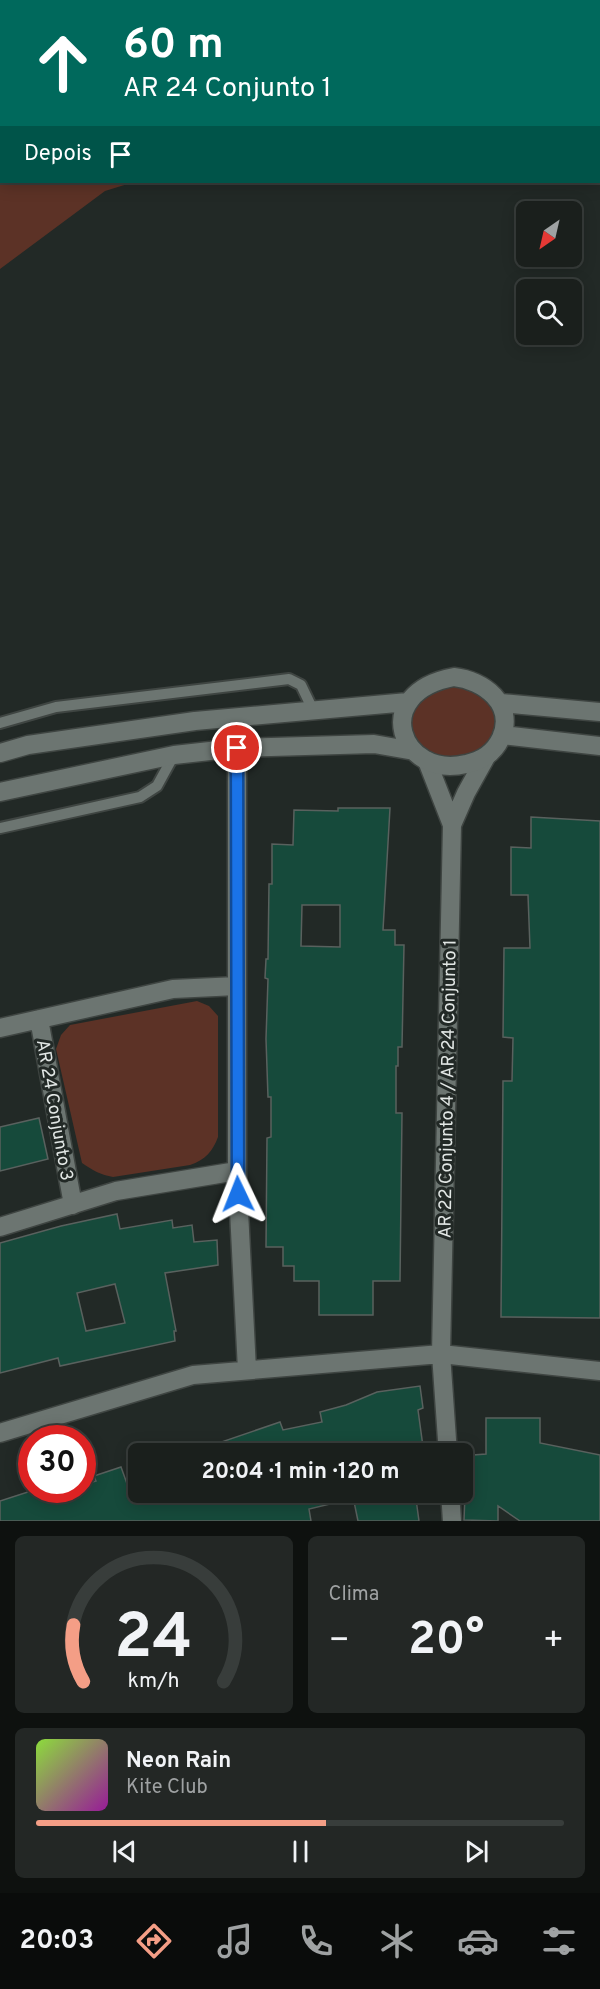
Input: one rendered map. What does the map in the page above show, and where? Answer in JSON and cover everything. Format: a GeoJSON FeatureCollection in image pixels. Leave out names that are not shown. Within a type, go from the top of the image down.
{"type":"FeatureCollection","features":[{"type":"Feature","properties":{"kind":"street"},"geometry":{"type":"LineString","coordinates":[[454,676],[468,678],[482,685],[501,703],[504,723],[502,735],[465,793],[452,825],[420,756],[407,741],[402,728],[402,719],[408,702],[416,692],[439,679],[454,676]]}},
{"type":"Feature","properties":{"kind":"street"},"geometry":{"type":"LineString","coordinates":[[0,753],[28,745],[195,721],[408,702]]}},
{"type":"Feature","properties":{"kind":"street"},"geometry":{"type":"LineString","coordinates":[[501,703],[600,712]]}},
{"type":"Feature","properties":{"kind":"street"},"geometry":{"type":"LineString","coordinates":[[502,735],[600,746]]}},
{"type":"Feature","properties":{"kind":"street"},"geometry":{"type":"LineString","coordinates":[[0,792],[174,755],[237,748],[374,744],[420,756],[446,766],[460,766],[486,757]]}},
{"type":"Feature","properties":{"kind":"street"},"geometry":{"type":"LineString","coordinates":[[237,748],[237,1172],[248,1370]]}},
{"type":"Feature","properties":{"kind":"street","name":"AR 22 Conjunto 4 / AR 24 Conjunto 1"},"geometry":{"type":"LineString","coordinates":[[447,1443],[441,1354],[452,825]]}},
{"type":"Feature","properties":{"kind":"street"},"geometry":{"type":"LineString","coordinates":[[39,1019],[173,989],[237,986]]}},
{"type":"Feature","properties":{"kind":"street","name":"AR 24 Conjunto 3"},"geometry":{"type":"LineString","coordinates":[[0,1028],[39,1019],[73,1204]]}},
{"type":"Feature","properties":{"kind":"street"},"geometry":{"type":"LineString","coordinates":[[0,1227],[116,1191],[237,1172]]}},
{"type":"Feature","properties":{"kind":"street"},"geometry":{"type":"LineString","coordinates":[[0,1433],[193,1375],[441,1354],[600,1371]]}},
{"type":"Feature","properties":{"kind":"street"},"geometry":{"type":"LineString","coordinates":[[451,1503],[452,1521]]}},
{"type":"Feature","properties":{"kind":"lane"},"geometry":{"type":"LineString","coordinates":[[0,723],[56,707],[289,679],[302,685],[313,710]]}},
{"type":"Feature","properties":{"kind":"lane"},"geometry":{"type":"LineString","coordinates":[[0,828],[140,797],[157,786],[174,755]]}},
{"type":"Feature","properties":{"kind":"shaded area"},"geometry":{"type":"Polygon","coordinates":[[[0,183],[131,183],[105,191],[0,269],[0,183]]]}},
{"type":"Feature","properties":{"kind":"shaded area"},"geometry":{"type":"Polygon","coordinates":[[[466,684],[496,706],[497,734],[483,753],[447,760],[418,746],[407,719],[429,690],[466,684]]]}},
{"type":"Feature","properties":{"kind":"shaded area"},"geometry":{"type":"Polygon","coordinates":[[[197,1001],[209,1006],[218,1016],[218,1137],[214,1147],[204,1158],[190,1165],[113,1177],[97,1172],[82,1163],[56,1049],[61,1035],[70,1025],[197,1001]]]}},
{"type":"Feature","properties":{"kind":"building"},"geometry":{"type":"Polygon","coordinates":[[[338,808],[390,808],[383,930],[395,930],[395,945],[404,945],[402,1047],[398,1047],[398,1066],[396,1066],[396,1113],[402,1113],[400,1281],[373,1281],[373,1315],[319,1315],[319,1281],[294,1281],[294,1266],[283,1266],[283,1247],[266,1247],[267,1138],[271,1137],[271,1097],[268,1097],[266,1039],[268,979],[265,978],[266,959],[268,959],[269,884],[272,884],[272,844],[293,845],[294,810],[338,811],[338,808]],[[302,905],[301,946],[340,947],[340,905],[302,905]]]}},
{"type":"Feature","properties":{"kind":"building"},"geometry":{"type":"Polygon","coordinates":[[[531,817],[600,821],[600,1318],[501,1317],[503,1081],[512,1081],[513,1038],[503,1037],[504,948],[530,948],[528,895],[511,895],[511,847],[531,848],[531,817]]]}},
{"type":"Feature","properties":{"kind":"building"},"geometry":{"type":"Polygon","coordinates":[[[39,1118],[48,1159],[0,1171],[0,1127],[39,1118]]]}},
{"type":"Feature","properties":{"kind":"building"},"geometry":{"type":"Polygon","coordinates":[[[117,1214],[120,1229],[172,1220],[173,1228],[192,1225],[194,1242],[217,1240],[218,1265],[165,1273],[176,1331],[174,1331],[175,1341],[60,1366],[58,1358],[0,1373],[0,1243],[61,1226],[117,1214]],[[115,1284],[77,1293],[86,1331],[125,1323],[115,1284]]]}},
{"type":"Feature","properties":{"kind":"building"},"geometry":{"type":"Polygon","coordinates":[[[420,1386],[423,1408],[418,1410],[422,1443],[218,1443],[280,1422],[283,1430],[322,1422],[320,1412],[346,1405],[377,1392],[420,1386]]]}},
{"type":"Feature","properties":{"kind":"building"},"geometry":{"type":"Polygon","coordinates":[[[486,1418],[540,1418],[540,1443],[600,1455],[600,1521],[520,1521],[498,1506],[498,1521],[464,1520],[465,1503],[473,1503],[473,1455],[486,1454],[486,1418]]]}},
{"type":"Feature","properties":{"kind":"building"},"geometry":{"type":"Polygon","coordinates":[[[121,1467],[128,1486],[128,1503],[334,1503],[309,1509],[311,1521],[0,1521],[0,1501],[18,1495],[18,1503],[96,1503],[96,1475],[121,1467]]]}},
{"type":"Feature","properties":{"kind":"building"},"geometry":{"type":"Polygon","coordinates":[[[354,1503],[417,1503],[419,1521],[358,1521],[354,1503]]]}},
{"type":"Feature","properties":{"kind":"route"},"geometry":{"type":"LineString","coordinates":[[237,748],[238,1194]]}}]}
